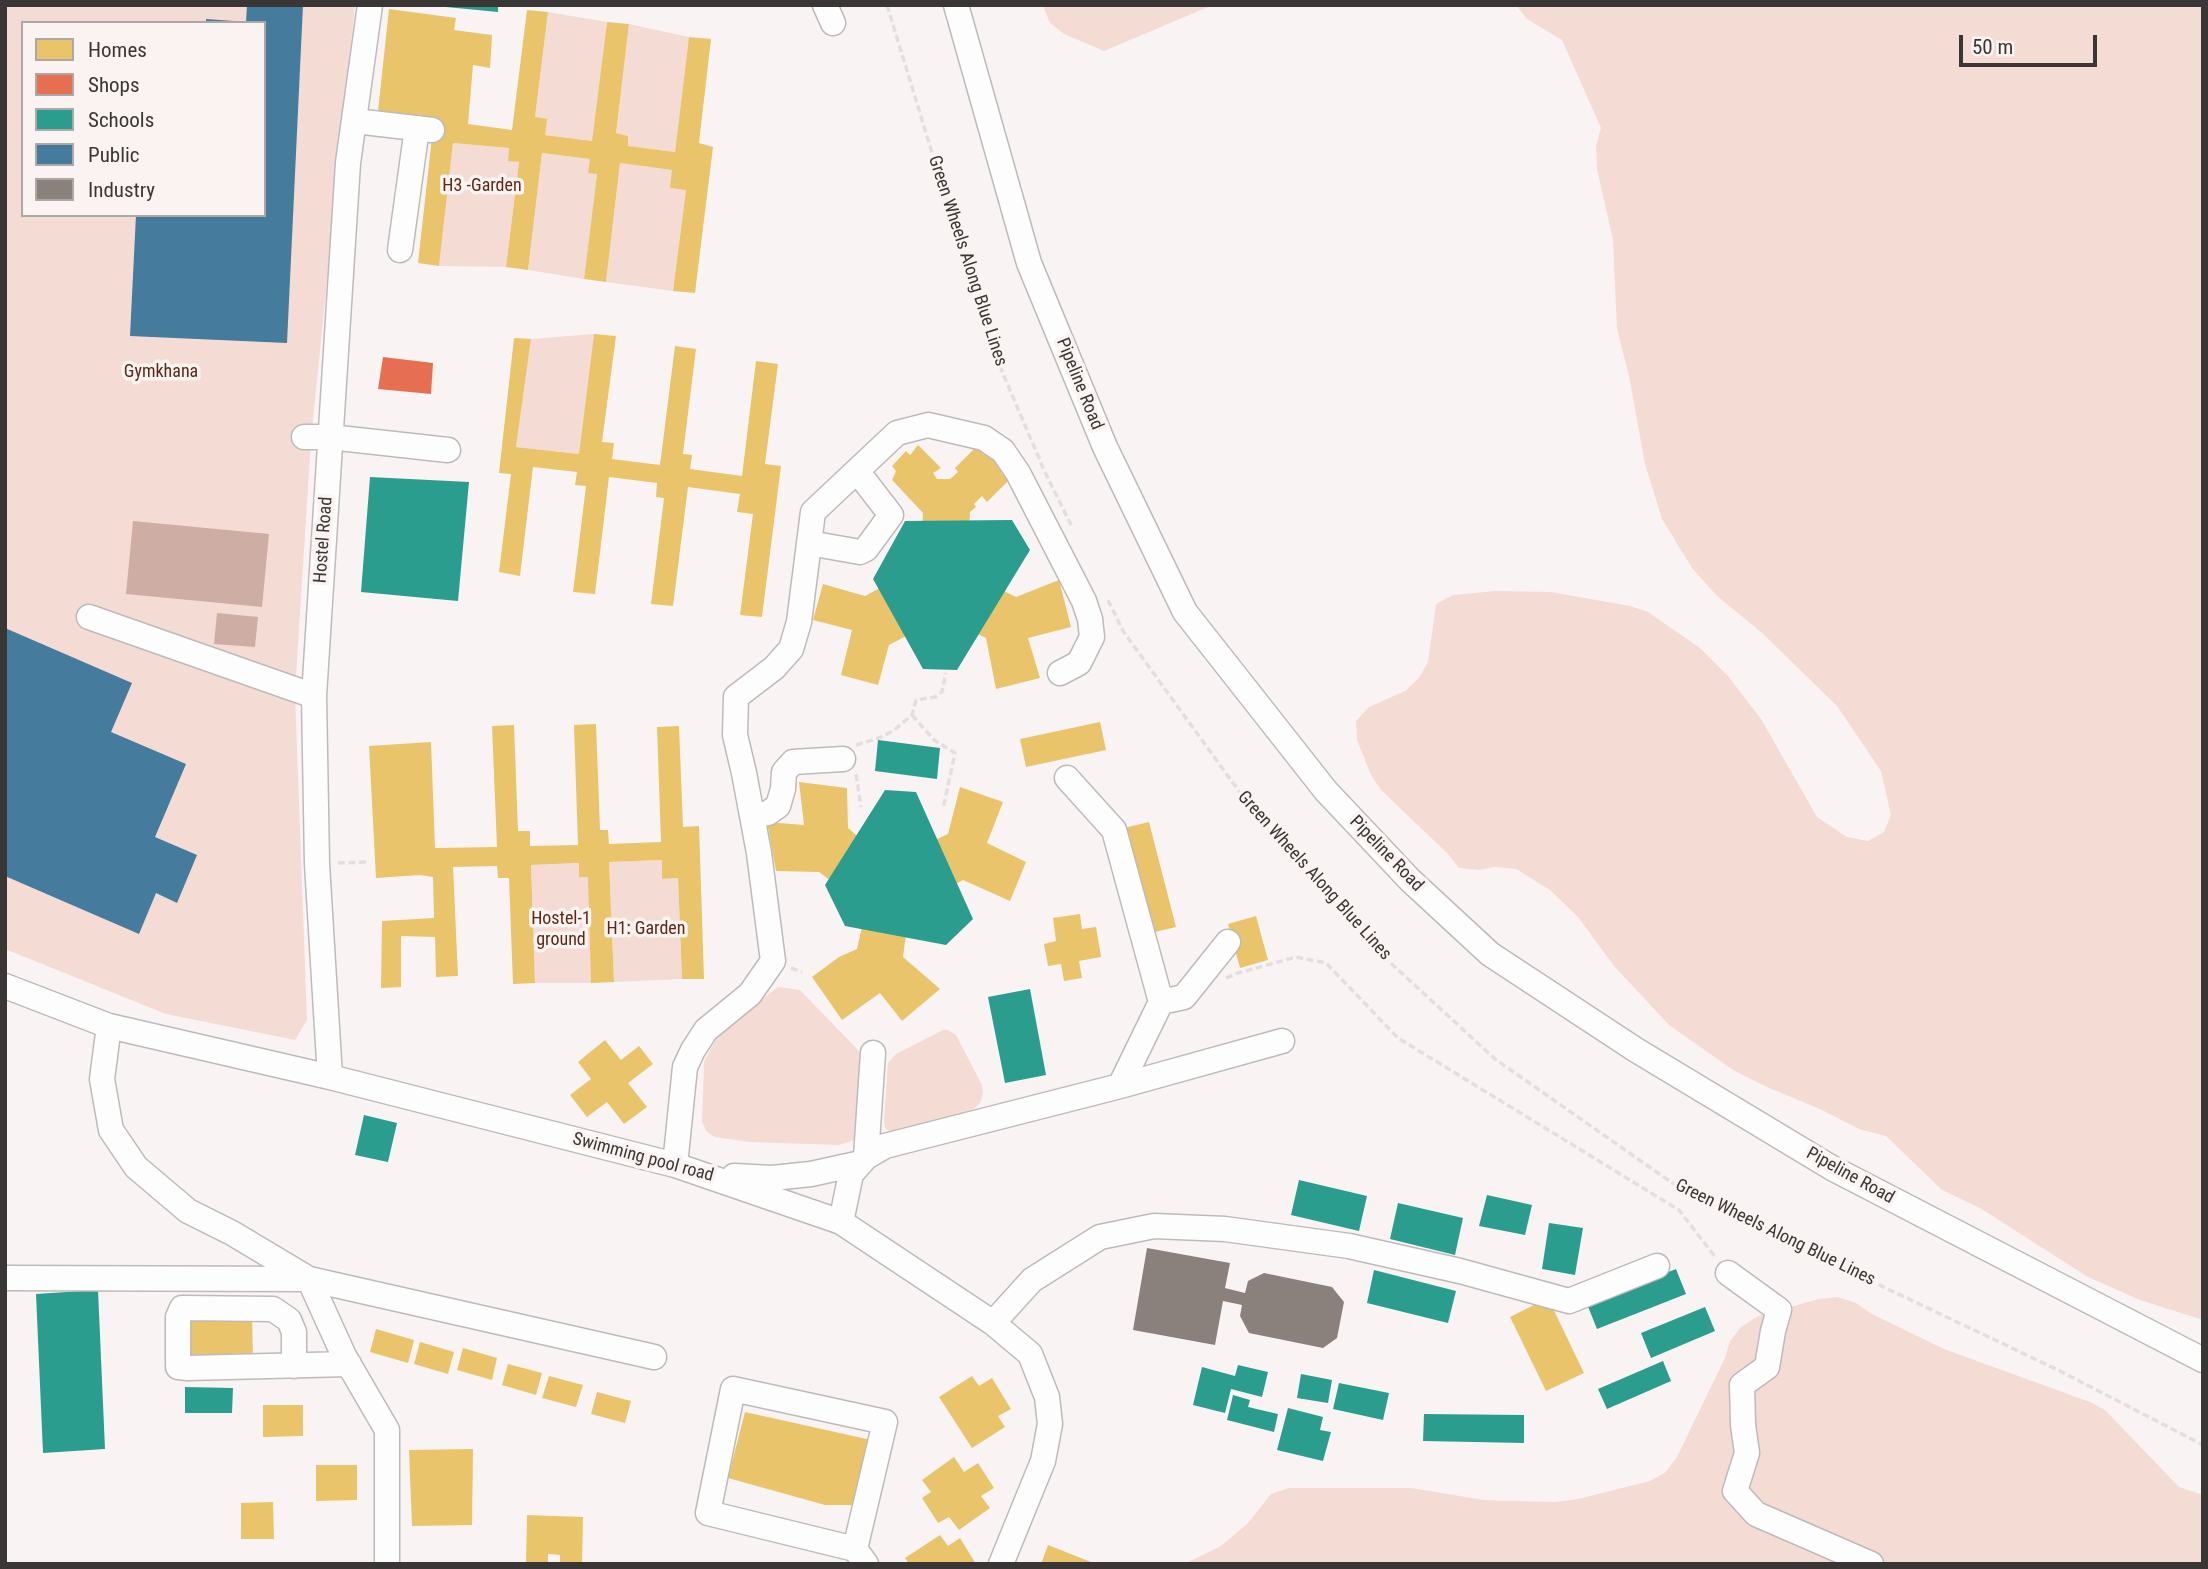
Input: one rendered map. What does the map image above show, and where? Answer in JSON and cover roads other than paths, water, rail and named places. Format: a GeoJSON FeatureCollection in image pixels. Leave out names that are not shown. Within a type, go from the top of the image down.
{"type":"FeatureCollection","features":[{"type":"Feature","properties":{"kind":"lane","name":"Hostel Road"},"geometry":{"type":"LineString","coordinates":[[330,1077],[317,864],[314,696],[348,163],[370,5]]}},
{"type":"Feature","properties":{"kind":"lane","name":"Pipeline Road"},"geometry":{"type":"LineString","coordinates":[[956,5],[1029,263],[1105,447],[1185,612],[1326,792],[1410,880],[1490,954],[1636,1050],[1832,1168],[2203,1360]]}},
{"type":"Feature","properties":{"kind":"lane"},"geometry":{"type":"LineString","coordinates":[[355,121],[424,129],[400,250]]}},
{"type":"Feature","properties":{"kind":"lane"},"geometry":{"type":"LineString","coordinates":[[675,1165],[685,1067],[693,1050],[706,1030],[750,994],[773,961],[752,816],[735,736],[736,697],[774,668],[791,649],[799,622],[813,512],[897,433],[928,425],[984,438],[1003,451],[1018,473],[1084,601],[1090,619],[1092,637],[1079,663],[1060,673]]}},
{"type":"Feature","properties":{"kind":"lane"},"geometry":{"type":"LineString","coordinates":[[304,437],[330,437],[448,450]]}},
{"type":"Feature","properties":{"kind":"lane"},"geometry":{"type":"LineString","coordinates":[[809,543],[860,552],[866,549],[891,515],[857,471]]}},
{"type":"Feature","properties":{"kind":"lane"},"geometry":{"type":"LineString","coordinates":[[89,618],[314,696]]}},
{"type":"Feature","properties":{"kind":"lane"},"geometry":{"type":"LineString","coordinates":[[752,816],[768,813],[778,806],[784,772],[793,762],[850,759]]}},
{"type":"Feature","properties":{"kind":"lane"},"geometry":{"type":"LineString","coordinates":[[1067,778],[1114,830],[1161,1002],[1120,1086]]}},
{"type":"Feature","properties":{"kind":"lane"},"geometry":{"type":"LineString","coordinates":[[1161,1002],[1184,997],[1228,942]]}},
{"type":"Feature","properties":{"kind":"lane","name":"Swimming pool road"},"geometry":{"type":"LineString","coordinates":[[5,986],[109,1026],[330,1077],[675,1165],[841,1222],[993,1322],[1030,1354],[1047,1397],[1051,1424],[1043,1461],[1002,1564]]}},
{"type":"Feature","properties":{"kind":"lane"},"geometry":{"type":"LineString","coordinates":[[109,1026],[102,1079],[111,1130],[136,1167],[188,1211],[232,1233],[309,1279],[349,1364],[387,1430],[387,1564]]}},
{"type":"Feature","properties":{"kind":"lane"},"geometry":{"type":"LineString","coordinates":[[841,1222],[851,1174],[864,1160],[886,1146],[1282,1041]]}},
{"type":"Feature","properties":{"kind":"lane"},"geometry":{"type":"LineString","coordinates":[[864,1160],[873,1053]]}},
{"type":"Feature","properties":{"kind":"lane"},"geometry":{"type":"LineString","coordinates":[[706,1175],[772,1178],[811,1174],[864,1160]]}},
{"type":"Feature","properties":{"kind":"lane"},"geometry":{"type":"LineString","coordinates":[[993,1322],[1031,1280],[1100,1237],[1154,1226],[1226,1229],[1349,1246],[1460,1271],[1569,1301],[1657,1266]]}},
{"type":"Feature","properties":{"kind":"lane"},"geometry":{"type":"LineString","coordinates":[[1728,1273],[1779,1310],[1767,1367],[1742,1385],[1747,1453],[1735,1491],[1756,1514],[1871,1564]]}},
{"type":"Feature","properties":{"kind":"lane"},"geometry":{"type":"LineString","coordinates":[[5,1278],[309,1279],[654,1357]]}},
{"type":"Feature","properties":{"kind":"lane"},"geometry":{"type":"LineString","coordinates":[[294,1366],[294,1332],[289,1320],[273,1309],[182,1308],[178,1317],[178,1367],[188,1368],[294,1366],[349,1364]]}},
{"type":"Feature","properties":{"kind":"lane"},"geometry":{"type":"LineString","coordinates":[[733,1389],[885,1422],[860,1556],[708,1513],[733,1389]]}},
{"type":"Feature","properties":{"kind":"park label","name":"H3 -Garden"},"geometry":{"type":"Point","coordinates":[482,186]}},
{"type":"Feature","properties":{"kind":"park label","name":"Gymkhana"},"geometry":{"type":"Point","coordinates":[161,372]}},
{"type":"Feature","properties":{"kind":"park label","name":"Hostel-1 ground"},"geometry":{"type":"Point","coordinates":[561,929]}},
{"type":"Feature","properties":{"kind":"park label","name":"H1: Garden"},"geometry":{"type":"Point","coordinates":[646,929]}}]}
